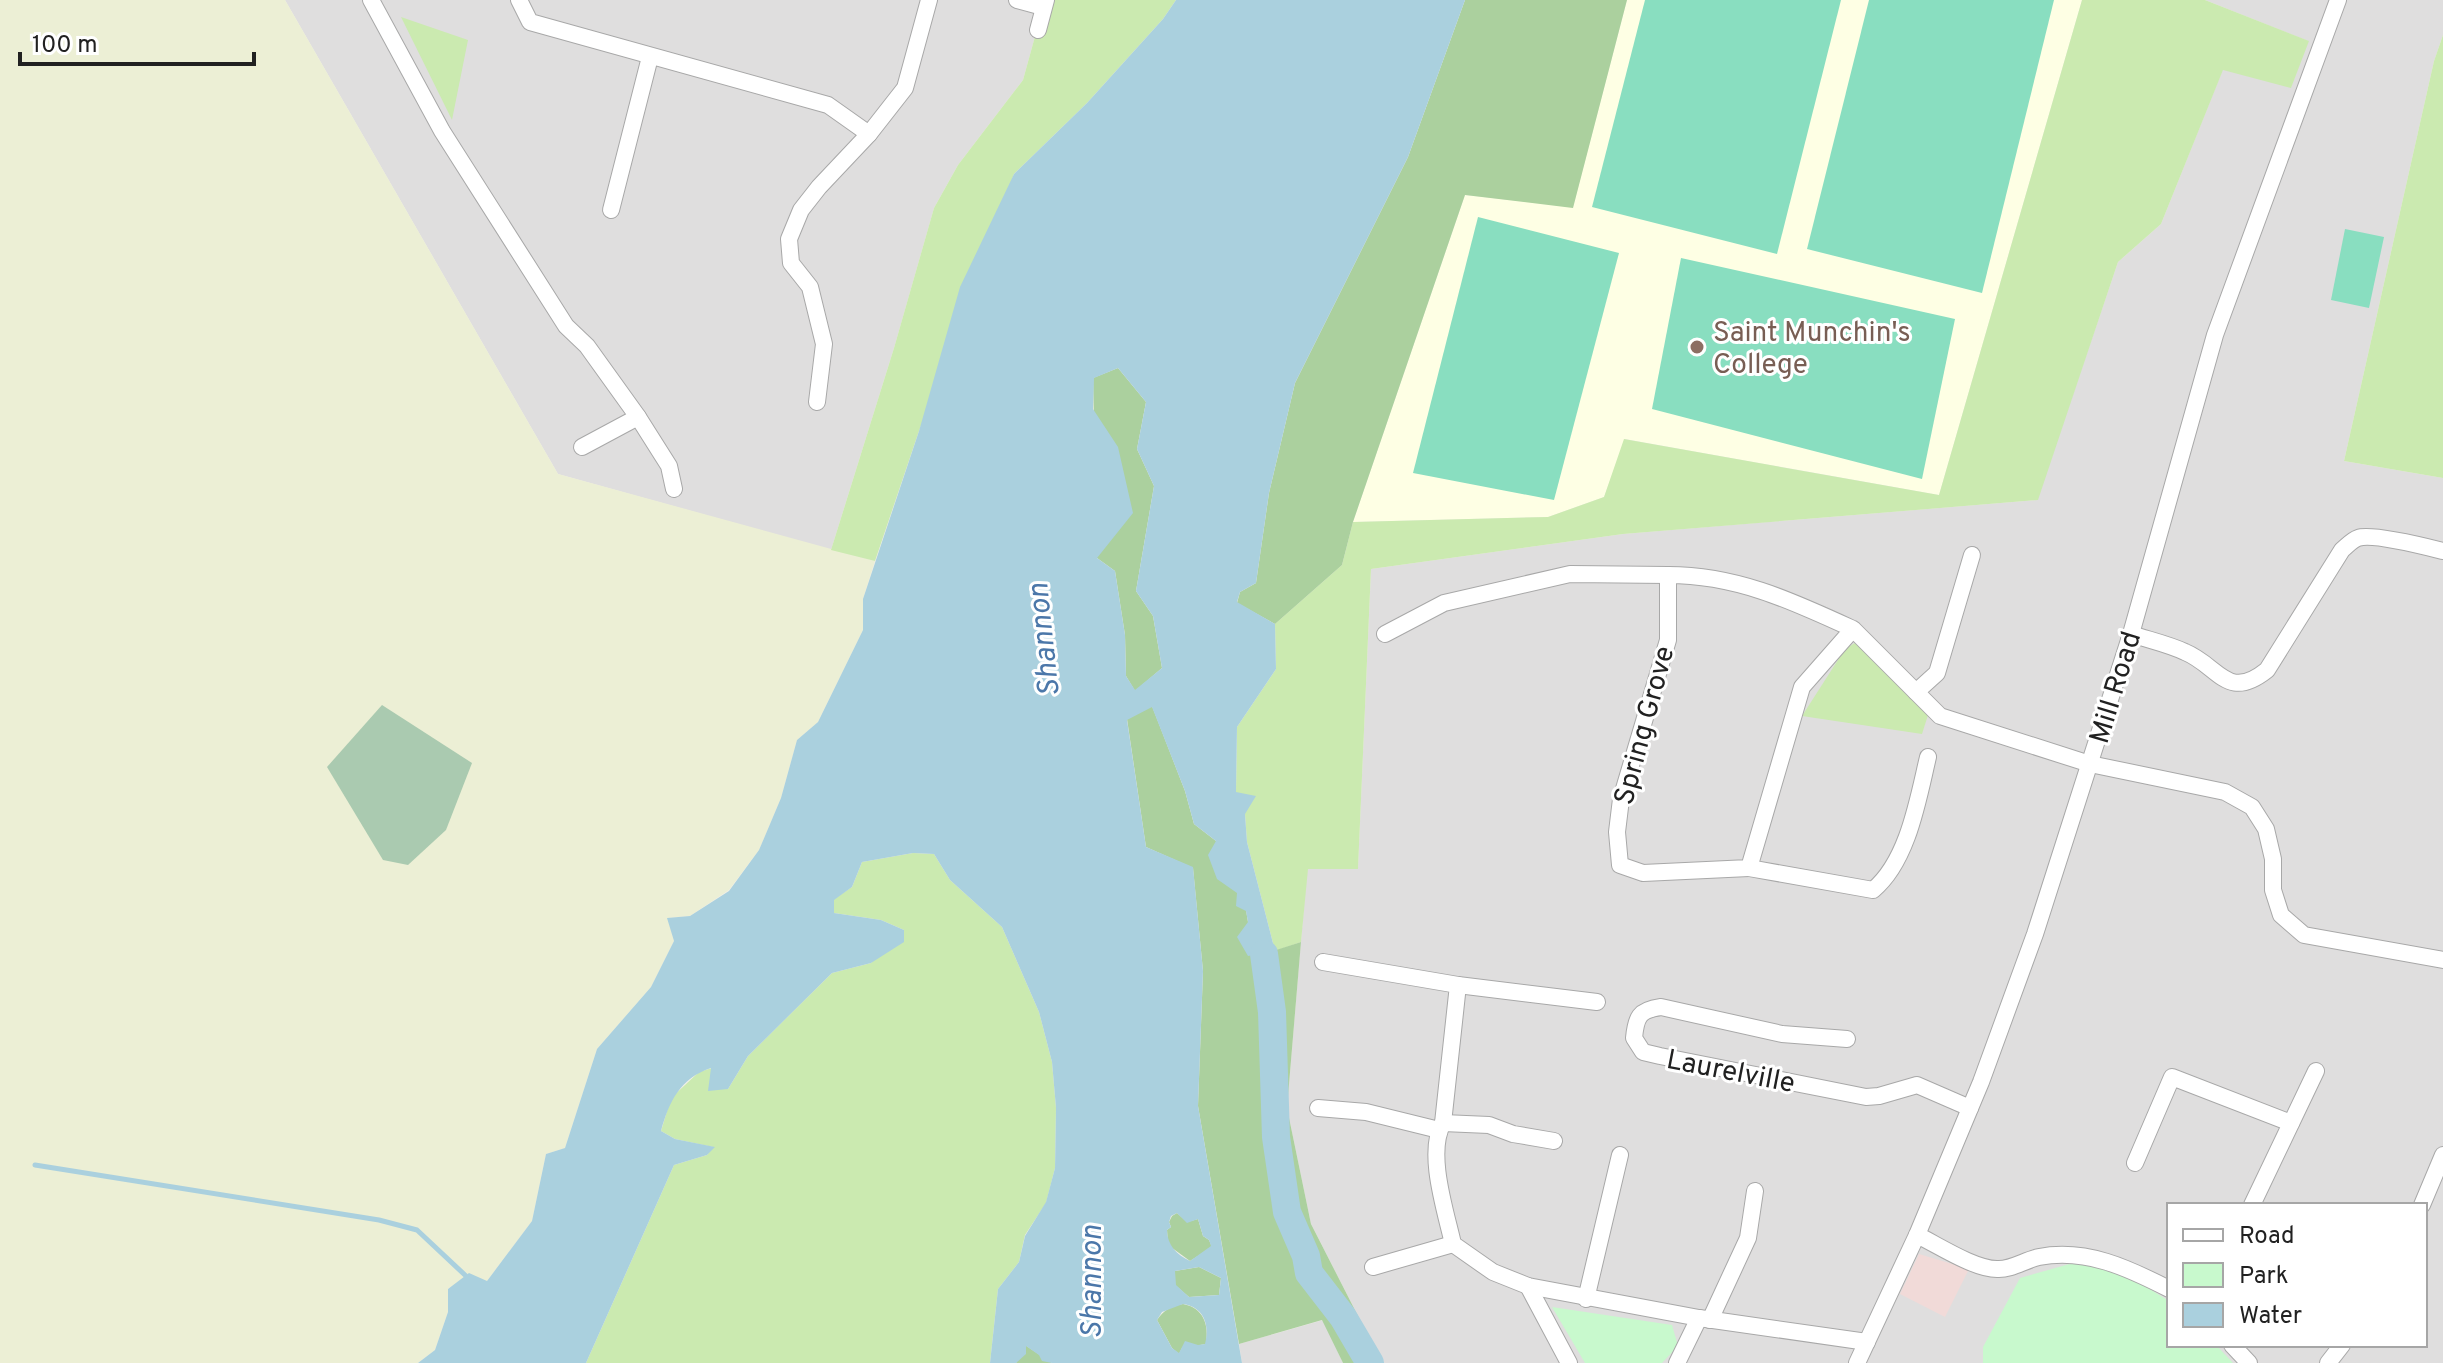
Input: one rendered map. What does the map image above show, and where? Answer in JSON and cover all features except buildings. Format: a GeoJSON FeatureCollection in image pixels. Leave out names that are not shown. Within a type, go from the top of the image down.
{"type":"FeatureCollection","features":[{"type":"Feature","properties":{"kind":"street"},"geometry":{"type":"LineString","coordinates":[[371,0],[442,131],[566,326],[587,346],[638,417],[669,466],[674,489]]}},
{"type":"Feature","properties":{"kind":"street"},"geometry":{"type":"LineString","coordinates":[[519,0],[530,22],[828,105],[869,134]]}},
{"type":"Feature","properties":{"kind":"street"},"geometry":{"type":"LineString","coordinates":[[817,402],[824,344],[810,287],[791,263],[789,239],[801,210],[869,134],[905,88],[929,0]]}},
{"type":"Feature","properties":{"kind":"street"},"geometry":{"type":"LineString","coordinates":[[1017,0],[1044,4],[1038,30]]}},
{"type":"Feature","properties":{"kind":"street","name":"Mill Road"},"geometry":{"type":"LineString","coordinates":[[1857,1363],[1917,1235],[1970,1108],[2035,934],[2131,634],[2215,335],[2338,0]]}},
{"type":"Feature","properties":{"kind":"street"},"geometry":{"type":"LineString","coordinates":[[611,210],[650,57]]}},
{"type":"Feature","properties":{"kind":"street"},"geometry":{"type":"LineString","coordinates":[[582,447],[638,417]]}},
{"type":"Feature","properties":{"kind":"street"},"geometry":{"type":"LineString","coordinates":[[2131,634],[2186,652],[2225,680],[2239,684],[2255,680],[2267,670],[2342,550],[2350,543],[2359,537],[2372,538],[2443,551]]}},
{"type":"Feature","properties":{"kind":"street"},"geometry":{"type":"LineString","coordinates":[[1916,692],[1937,673],[1972,555]]}},
{"type":"Feature","properties":{"kind":"street"},"geometry":{"type":"LineString","coordinates":[[1385,634],[1444,603],[1570,574],[1695,575],[1753,586],[1853,629],[1940,716],[2090,764],[2225,792],[2252,807],[2266,829],[2273,859],[2273,890],[2281,915],[2304,935],[2443,960]]}},
{"type":"Feature","properties":{"kind":"street","name":"Spring Grove"},"geometry":{"type":"LineString","coordinates":[[1668,575],[1668,640],[1621,799],[1617,832],[1620,865],[1643,873],[1749,868]]}},
{"type":"Feature","properties":{"kind":"street"},"geometry":{"type":"LineString","coordinates":[[1853,629],[1802,687],[1749,868],[1873,890],[1886,879],[1911,826],[1928,757]]}},
{"type":"Feature","properties":{"kind":"street"},"geometry":{"type":"LineString","coordinates":[[1323,962],[1458,985],[1597,1002]]}},
{"type":"Feature","properties":{"kind":"street"},"geometry":{"type":"LineString","coordinates":[[1458,985],[1437,1172],[1453,1244],[1493,1272],[1528,1286],[1704,1319],[1867,1342]]}},
{"type":"Feature","properties":{"kind":"street","name":"Laurelville"},"geometry":{"type":"LineString","coordinates":[[1847,1039],[1782,1034],[1661,1007],[1647,1009],[1636,1021],[1634,1038],[1643,1052],[1660,1056],[1866,1097],[1917,1085],[1970,1108]]}},
{"type":"Feature","properties":{"kind":"street"},"geometry":{"type":"LineString","coordinates":[[2253,1203],[2316,1071]]}},
{"type":"Feature","properties":{"kind":"street"},"geometry":{"type":"LineString","coordinates":[[2135,1163],[2172,1077],[2291,1123]]}},
{"type":"Feature","properties":{"kind":"street"},"geometry":{"type":"LineString","coordinates":[[1318,1108],[1366,1112],[1441,1126],[1489,1125],[1513,1134],[1554,1141]]}},
{"type":"Feature","properties":{"kind":"street"},"geometry":{"type":"LineString","coordinates":[[1586,1299],[1620,1155]]}},
{"type":"Feature","properties":{"kind":"street"},"geometry":{"type":"LineString","coordinates":[[2423,1203],[2443,1155]]}},
{"type":"Feature","properties":{"kind":"street"},"geometry":{"type":"LineString","coordinates":[[1677,1363],[1748,1238],[1755,1191]]}},
{"type":"Feature","properties":{"kind":"street"},"geometry":{"type":"LineString","coordinates":[[1917,1235],[1984,1268],[2000,1270],[2038,1257],[2079,1254],[2134,1271],[2167,1288]]}},
{"type":"Feature","properties":{"kind":"street"},"geometry":{"type":"LineString","coordinates":[[1373,1267],[1453,1244]]}},
{"type":"Feature","properties":{"kind":"street"},"geometry":{"type":"LineString","coordinates":[[1528,1286],[1569,1363]]}},
{"type":"Feature","properties":{"kind":"street"},"geometry":{"type":"LineString","coordinates":[[2234,1347],[2249,1363]]}},
{"type":"Feature","properties":{"kind":"street"},"geometry":{"type":"LineString","coordinates":[[2328,1363],[2340,1347]]}},
{"type":"Feature","properties":{"kind":"shaded area"},"geometry":{"type":"Polygon","coordinates":[[[0,0],[285,0],[558,474],[875,561],[863,599],[863,630],[818,722],[797,740],[781,798],[759,850],[729,890],[690,916],[668,918],[674,941],[651,987],[597,1049],[565,1148],[546,1154],[532,1221],[487,1281],[448,1288],[448,1312],[435,1350],[418,1363],[0,1363],[0,0]]]}},
{"type":"Feature","properties":{"kind":"shaded area"},"geometry":{"type":"Polygon","coordinates":[[[285,0],[1045,0],[1023,80],[958,165],[934,208],[831,550],[558,474],[285,0]]]}},
{"type":"Feature","properties":{"kind":"shaded area","name":"Saint Munchin's College"},"geometry":{"type":"Polygon","coordinates":[[[1627,0],[2082,0],[1939,495],[1625,439],[1604,497],[1548,517],[1353,522],[1465,195],[1573,207],[1627,0]]]}},
{"type":"Feature","properties":{"kind":"shaded area"},"geometry":{"type":"Polygon","coordinates":[[[2205,0],[2443,0],[2443,35],[2434,61],[2344,461],[2443,478],[2443,1363],[1382,1363],[1311,1224],[1287,1108],[1307,869],[1358,868],[1371,569],[1623,534],[2037,500],[2118,262],[2161,224],[2223,69],[2291,87],[2308,41],[2205,0]]]}},
{"type":"Feature","properties":{"kind":"shaded area"},"geometry":{"type":"Polygon","coordinates":[[[382,705],[472,763],[446,830],[408,865],[383,860],[327,767],[382,705]]]}},
{"type":"Feature","properties":{"kind":"shaded area"},"geometry":{"type":"Polygon","coordinates":[[[1919,1254],[1969,1269],[1945,1317],[1900,1294],[1919,1254]]]}},
{"type":"Feature","properties":{"kind":"shaded area"},"geometry":{"type":"Polygon","coordinates":[[[1323,1320],[1343,1363],[1242,1363],[1239,1344],[1323,1320]]]}},
{"type":"Feature","properties":{"kind":"green space"},"geometry":{"type":"Polygon","coordinates":[[[1045,0],[1176,0],[1163,19],[1087,103],[1014,174],[919,431],[875,561],[831,550],[934,208],[958,165],[1023,80],[1045,0]]]}},
{"type":"Feature","properties":{"kind":"green space"},"geometry":{"type":"Polygon","coordinates":[[[1465,0],[1627,0],[1573,208],[1465,195],[1353,522],[1342,565],[1275,624],[1237,603],[1240,592],[1256,583],[1269,493],[1295,383],[1408,157],[1465,0]]]}},
{"type":"Feature","properties":{"kind":"green space"},"geometry":{"type":"Polygon","coordinates":[[[1645,0],[1841,0],[1777,254],[1592,207],[1645,0]]]}},
{"type":"Feature","properties":{"kind":"green space"},"geometry":{"type":"Polygon","coordinates":[[[1869,0],[2054,0],[1982,293],[1807,249],[1869,0]]]}},
{"type":"Feature","properties":{"kind":"green space"},"geometry":{"type":"Polygon","coordinates":[[[2082,0],[2205,0],[2309,41],[2291,88],[2223,70],[2161,224],[2118,262],[2038,500],[1623,534],[1371,569],[1358,869],[1308,869],[1301,942],[1275,951],[1247,842],[1245,814],[1236,792],[1237,727],[1276,669],[1275,624],[1342,565],[1353,522],[1548,517],[1604,497],[1624,439],[1939,495],[2082,0]]]}},
{"type":"Feature","properties":{"kind":"green space"},"geometry":{"type":"Polygon","coordinates":[[[401,17],[468,40],[452,120],[401,17]]]}},
{"type":"Feature","properties":{"kind":"green space"},"geometry":{"type":"Polygon","coordinates":[[[2443,35],[2443,478],[2344,461],[2434,61],[2443,35]]]}},
{"type":"Feature","properties":{"kind":"green space"},"geometry":{"type":"Polygon","coordinates":[[[1478,217],[1619,253],[1554,500],[1413,473],[1478,217]]]}},
{"type":"Feature","properties":{"kind":"green space"},"geometry":{"type":"Polygon","coordinates":[[[2345,229],[2384,237],[2369,308],[2331,300],[2345,229]]]}},
{"type":"Feature","properties":{"kind":"green space"},"geometry":{"type":"Polygon","coordinates":[[[1681,258],[1955,319],[1922,479],[1652,409],[1681,258]]]}},
{"type":"Feature","properties":{"kind":"green space"},"geometry":{"type":"Polygon","coordinates":[[[1118,368],[1146,402],[1137,449],[1154,486],[1136,591],[1153,616],[1162,668],[1135,691],[1126,676],[1125,635],[1115,571],[1097,558],[1093,378],[1118,368]]]}},
{"type":"Feature","properties":{"kind":"green space"},"geometry":{"type":"Polygon","coordinates":[[[1855,643],[1869,653],[1928,715],[1922,734],[1802,716],[1845,649],[1855,643]]]}},
{"type":"Feature","properties":{"kind":"green space"},"geometry":{"type":"Polygon","coordinates":[[[1152,706],[1185,791],[1194,824],[1216,841],[1264,954],[1301,942],[1287,1108],[1311,1224],[1382,1363],[1343,1363],[1322,1320],[1239,1344],[1198,1106],[1203,971],[1193,868],[1146,847],[1127,719],[1152,706]]]}},
{"type":"Feature","properties":{"kind":"green space"},"geometry":{"type":"Polygon","coordinates":[[[913,853],[934,854],[950,880],[1002,927],[1039,1012],[1052,1062],[1056,1108],[1055,1168],[1046,1203],[1025,1235],[1019,1262],[998,1289],[990,1363],[586,1363],[674,1165],[707,1155],[713,1147],[675,1139],[661,1131],[671,1098],[699,1072],[712,1068],[728,1089],[748,1056],[832,973],[871,963],[904,930],[881,920],[834,913],[834,899],[852,887],[862,862],[913,853]]]}},
{"type":"Feature","properties":{"kind":"green space"},"geometry":{"type":"Polygon","coordinates":[[[1177,1213],[1187,1222],[1198,1219],[1203,1236],[1212,1247],[1190,1261],[1168,1245],[1169,1222],[1177,1213]]]}},
{"type":"Feature","properties":{"kind":"green space"},"geometry":{"type":"Polygon","coordinates":[[[2080,1261],[2132,1278],[2167,1300],[2167,1347],[2218,1347],[2233,1363],[1983,1363],[1983,1347],[2020,1278],[2080,1261]]]}},
{"type":"Feature","properties":{"kind":"green space"},"geometry":{"type":"Polygon","coordinates":[[[1199,1267],[1221,1278],[1219,1295],[1189,1297],[1175,1285],[1175,1271],[1199,1267]]]}},
{"type":"Feature","properties":{"kind":"green space"},"geometry":{"type":"Polygon","coordinates":[[[1183,1304],[1196,1309],[1204,1318],[1207,1337],[1206,1344],[1182,1348],[1179,1354],[1172,1348],[1157,1320],[1168,1309],[1183,1304]]]}},
{"type":"Feature","properties":{"kind":"green space"},"geometry":{"type":"Polygon","coordinates":[[[1552,1307],[1672,1325],[1678,1346],[1662,1363],[1585,1363],[1552,1307]]]}},
{"type":"Feature","properties":{"kind":"green space"},"geometry":{"type":"Polygon","coordinates":[[[1025,1345],[1052,1363],[1016,1363],[1025,1345]]]}},
{"type":"Feature","properties":{"kind":"water","name":"Shannon"},"geometry":{"type":"Polygon","coordinates":[[[1176,0],[1465,0],[1408,157],[1295,383],[1269,493],[1256,583],[1240,592],[1237,602],[1275,624],[1276,669],[1237,727],[1236,792],[1256,796],[1245,814],[1247,842],[1275,951],[1248,956],[1237,937],[1248,922],[1246,911],[1236,906],[1237,893],[1217,879],[1208,855],[1216,841],[1194,824],[1185,791],[1152,707],[1127,720],[1146,847],[1193,867],[1203,971],[1198,1106],[1242,1363],[1052,1363],[1042,1361],[1026,1346],[1026,1354],[1016,1363],[990,1363],[998,1289],[1019,1262],[1025,1236],[1046,1202],[1055,1168],[1056,1108],[1052,1062],[1039,1012],[1002,927],[950,880],[934,854],[913,853],[862,862],[852,887],[834,900],[834,913],[881,920],[904,930],[904,942],[871,963],[832,973],[748,1056],[728,1089],[708,1091],[711,1068],[691,1078],[677,1092],[661,1131],[675,1139],[715,1147],[707,1155],[674,1165],[586,1363],[418,1363],[435,1350],[448,1312],[448,1289],[469,1273],[487,1281],[532,1221],[546,1154],[565,1148],[597,1049],[651,987],[674,941],[667,918],[690,916],[729,891],[759,850],[781,798],[797,740],[818,722],[863,630],[863,599],[919,431],[960,287],[1014,174],[1087,103],[1163,19],[1176,0]],[[1118,368],[1094,378],[1093,409],[1118,447],[1133,513],[1097,558],[1115,571],[1125,635],[1126,676],[1135,690],[1162,668],[1153,616],[1136,591],[1154,486],[1137,449],[1146,402],[1118,368]],[[1177,1213],[1171,1216],[1167,1235],[1181,1256],[1190,1261],[1211,1246],[1203,1236],[1198,1219],[1187,1223],[1177,1213]],[[1199,1267],[1175,1271],[1176,1285],[1189,1297],[1219,1295],[1221,1278],[1199,1267]],[[1183,1304],[1162,1312],[1157,1320],[1172,1348],[1179,1353],[1185,1341],[1205,1344],[1206,1324],[1196,1309],[1183,1304]]]}},
{"type":"Feature","properties":{"kind":"waterway"},"geometry":{"type":"LineString","coordinates":[[1264,954],[1272,1012],[1276,1137],[1287,1212],[1306,1256],[1309,1273],[1343,1317],[1370,1363]]}},
{"type":"Feature","properties":{"kind":"waterway"},"geometry":{"type":"LineString","coordinates":[[35,1165],[379,1220],[417,1230],[466,1276]]}},
{"type":"Feature","properties":{"kind":"place","name":"Saint Munchin's College"},"geometry":{"type":"Point","coordinates":[1697,347]}}]}
